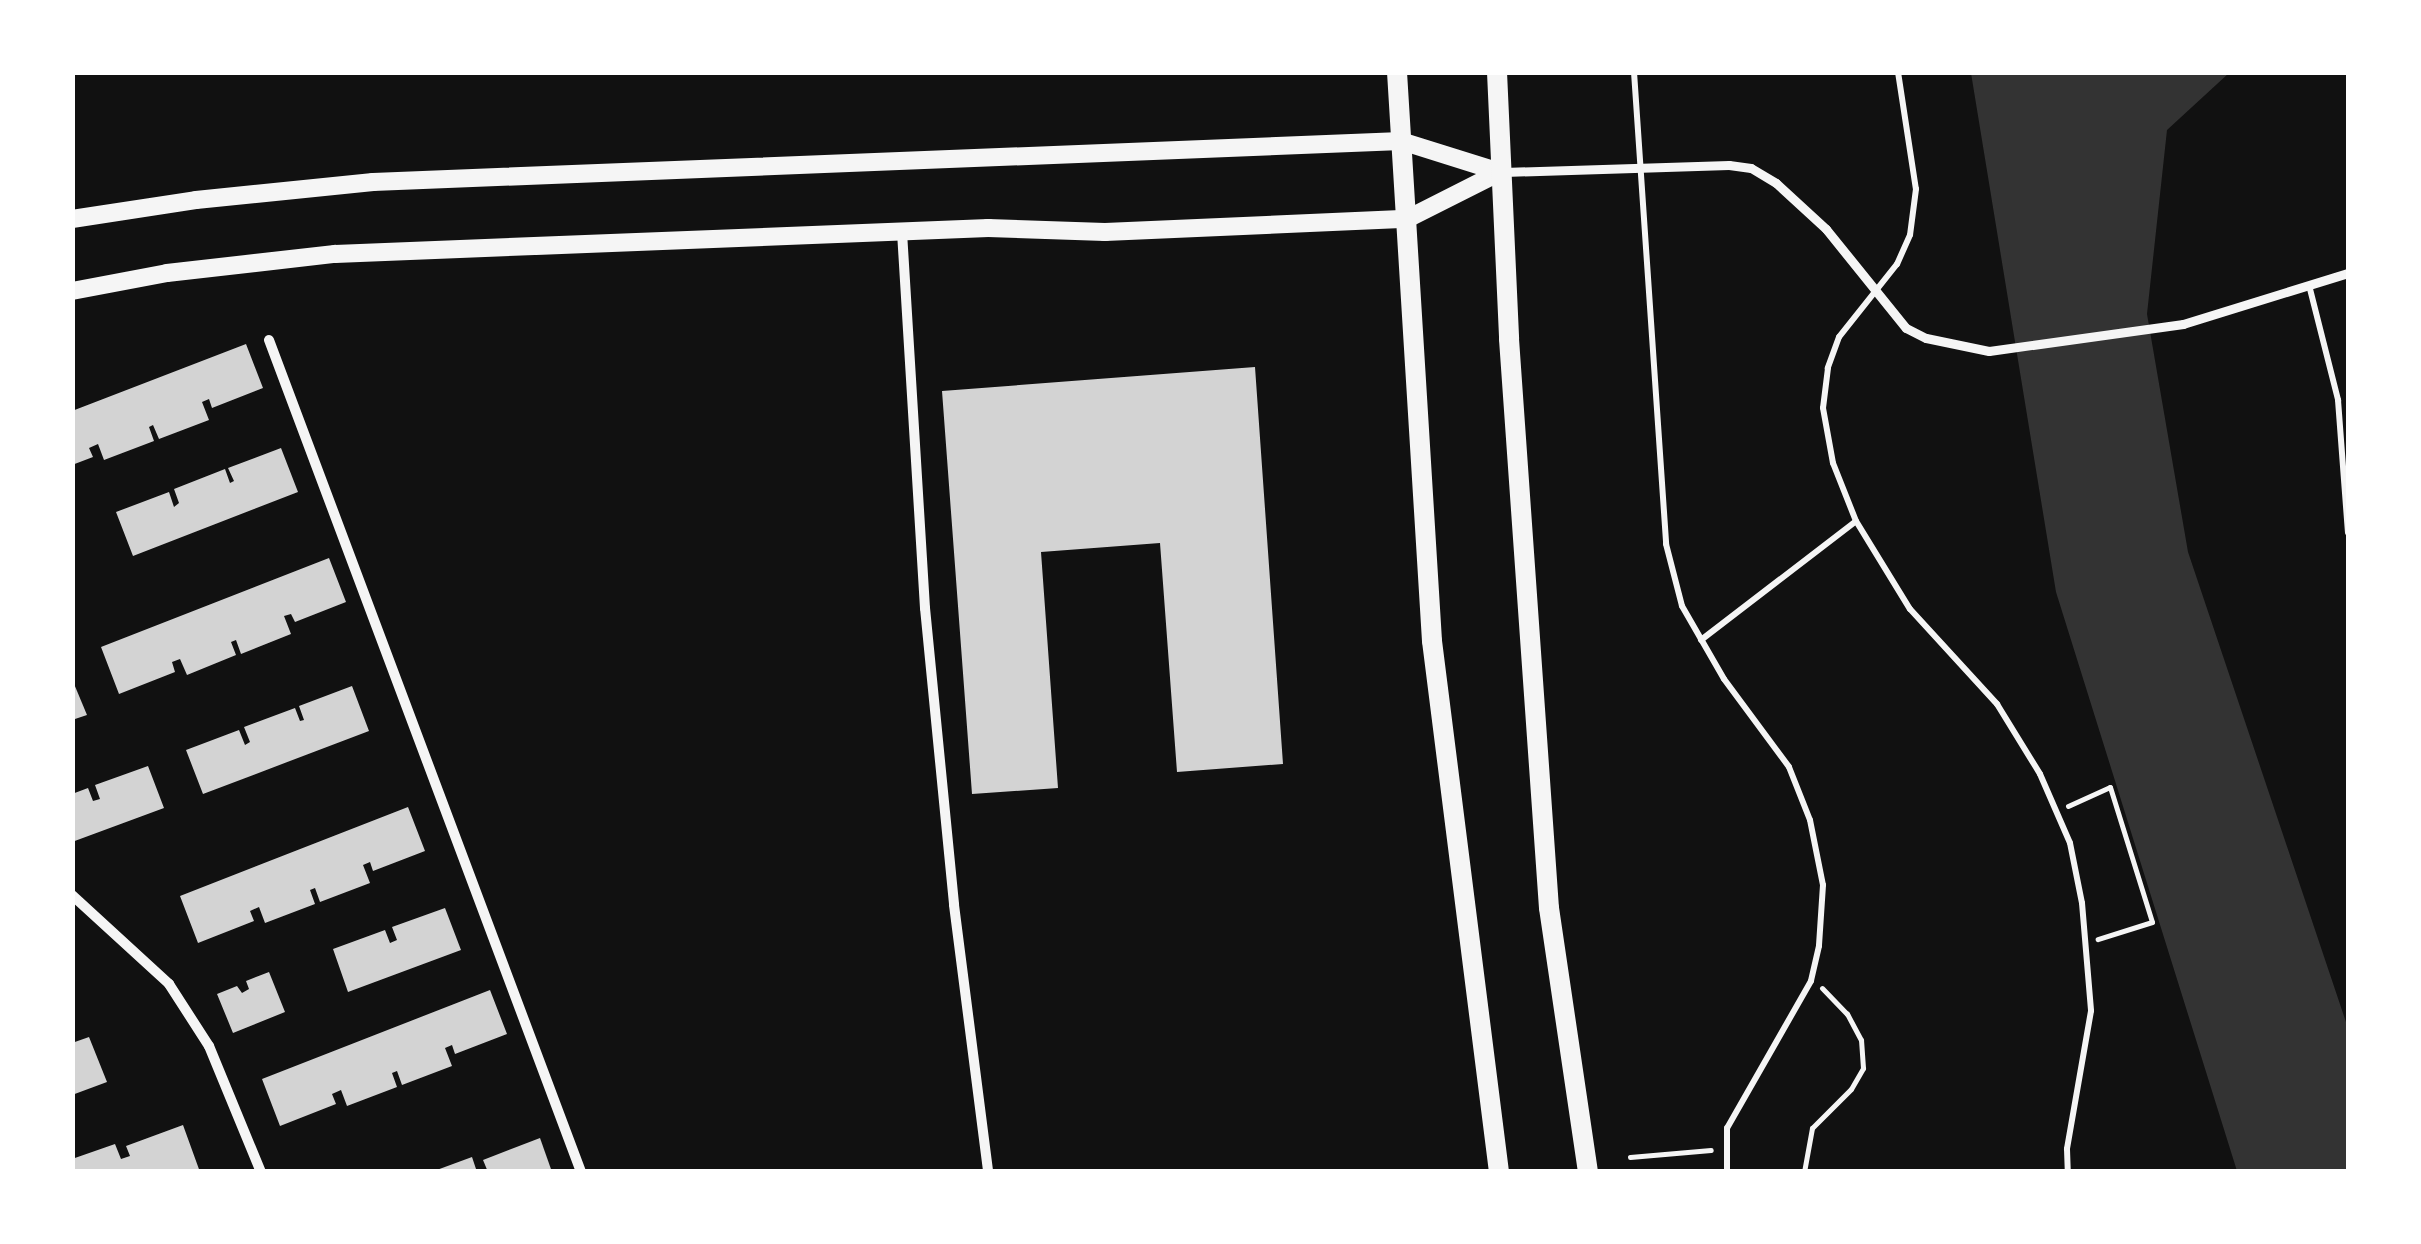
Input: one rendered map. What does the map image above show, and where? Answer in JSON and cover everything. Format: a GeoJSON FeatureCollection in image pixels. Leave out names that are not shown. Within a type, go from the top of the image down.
{"type":"FeatureCollection","features":[{"type":"Feature","properties":{"kind":"main road"},"geometry":{"type":"LineString","coordinates":[[1398,72],[1432,641],[1499,1172]]}},
{"type":"Feature","properties":{"kind":"main road"},"geometry":{"type":"LineString","coordinates":[[1497,72],[1500,172],[1549,908],[1588,1172]]}},
{"type":"Feature","properties":{"kind":"main road"},"geometry":{"type":"LineString","coordinates":[[72,219],[196,200],[373,182],[1401,140],[1500,172]]}},
{"type":"Feature","properties":{"kind":"main road"},"geometry":{"type":"LineString","coordinates":[[72,291],[166,273],[335,254],[988,228],[1106,232],[1407,219],[1500,172]]}},
{"type":"Feature","properties":{"kind":"street"},"geometry":{"type":"LineString","coordinates":[[1500,172],[1751,168],[1776,184],[1826,229],[1906,328],[1926,338],[1989,351],[2183,324],[2348,273]]}},
{"type":"Feature","properties":{"kind":"street"},"geometry":{"type":"LineString","coordinates":[[902,232],[925,608],[954,905],[988,1172]]}},
{"type":"Feature","properties":{"kind":"street"},"geometry":{"type":"LineString","coordinates":[[269,340],[581,1172]]}},
{"type":"Feature","properties":{"kind":"street"},"geometry":{"type":"LineString","coordinates":[[72,895],[170,984],[209,1046],[261,1172]]}},
{"type":"Feature","properties":{"kind":"lane"},"geometry":{"type":"LineString","coordinates":[[1634,72],[1666,544],[1682,606],[1701,640],[1789,766],[1810,820],[1823,885],[1819,946],[1810,981],[1726,1128],[1727,1172]]}},
{"type":"Feature","properties":{"kind":"lane"},"geometry":{"type":"LineString","coordinates":[[1898,72],[1916,189],[1910,234],[1876,293],[1839,336],[1828,368],[1823,408],[1833,462],[1856,521],[1910,609],[1997,704],[2040,774],[2070,843],[2091,1011],[2068,1148],[2068,1172]]}},
{"type":"Feature","properties":{"kind":"lane"},"geometry":{"type":"LineString","coordinates":[[2308,285],[2338,400],[2348,533]]}},
{"type":"Feature","properties":{"kind":"lane"},"geometry":{"type":"LineString","coordinates":[[1701,640],[1856,521]]}},
{"type":"Feature","properties":{"kind":"path"},"geometry":{"type":"LineString","coordinates":[[2056,811],[2110,787],[2152,922],[2085,943]]}},
{"type":"Feature","properties":{"kind":"path"},"geometry":{"type":"LineString","coordinates":[[1804,1172],[1812,1128],[1851,1089],[1862,1068],[1861,1040],[1847,1014],[1810,981]]}},
{"type":"Feature","properties":{"kind":"path"},"geometry":{"type":"LineString","coordinates":[[1630,1157],[1724,1149]]}},
{"type":"Feature","properties":{"kind":"shaded area"},"geometry":{"type":"Polygon","coordinates":[[[1971,73],[2229,73],[2167,130],[2147,314],[2188,552],[2348,1028],[2348,1171],[2237,1171],[2056,592],[1971,73]]]}},
{"type":"Feature","properties":{"kind":"building"},"geometry":{"type":"Polygon","coordinates":[[[246,344],[263,388],[212,408],[209,399],[202,402],[209,420],[159,439],[153,425],[149,427],[154,441],[104,460],[98,444],[89,448],[93,457],[72,465],[72,411],[246,344]]]}},
{"type":"Feature","properties":{"kind":"building"},"geometry":{"type":"Polygon","coordinates":[[[1255,367],[1283,764],[1177,772],[1160,543],[1041,552],[1058,788],[972,794],[942,391],[1255,367]]]}},
{"type":"Feature","properties":{"kind":"building"},"geometry":{"type":"Polygon","coordinates":[[[281,448],[298,492],[133,556],[116,512],[169,492],[174,507],[179,503],[174,489],[225,469],[230,483],[234,481],[228,468],[281,448]]]}},
{"type":"Feature","properties":{"kind":"building"},"geometry":{"type":"Polygon","coordinates":[[[329,558],[346,602],[295,622],[291,614],[284,616],[291,634],[241,654],[236,640],[231,642],[236,655],[187,675],[180,659],[172,662],[175,672],[119,694],[101,647],[329,558]]]}},
{"type":"Feature","properties":{"kind":"building"},"geometry":{"type":"Polygon","coordinates":[[[72,679],[87,715],[72,720],[72,679]]]}},
{"type":"Feature","properties":{"kind":"building"},"geometry":{"type":"Polygon","coordinates":[[[352,686],[369,731],[203,794],[186,750],[239,730],[245,745],[250,742],[244,727],[295,708],[300,721],[304,720],[299,706],[352,686]]]}},
{"type":"Feature","properties":{"kind":"building"},"geometry":{"type":"Polygon","coordinates":[[[148,766],[164,808],[72,842],[72,794],[88,788],[93,801],[100,799],[95,785],[148,766]]]}},
{"type":"Feature","properties":{"kind":"building"},"geometry":{"type":"Polygon","coordinates":[[[408,807],[425,851],[373,871],[370,862],[363,865],[370,883],[320,902],[315,888],[310,890],[315,904],[265,923],[259,907],[250,911],[254,921],[198,943],[180,896],[408,807]]]}},
{"type":"Feature","properties":{"kind":"building"},"geometry":{"type":"Polygon","coordinates":[[[445,908],[461,950],[348,992],[333,949],[385,930],[390,943],[397,940],[392,927],[445,908]]]}},
{"type":"Feature","properties":{"kind":"building"},"geometry":{"type":"Polygon","coordinates":[[[269,972],[285,1012],[233,1033],[217,994],[237,986],[242,993],[249,989],[246,981],[269,972]]]}},
{"type":"Feature","properties":{"kind":"building"},"geometry":{"type":"Polygon","coordinates":[[[490,990],[507,1034],[455,1054],[452,1045],[445,1048],[452,1066],[402,1085],[397,1071],[392,1073],[397,1087],[347,1106],[341,1090],[332,1094],[336,1104],[280,1126],[262,1079],[490,990]]]}},
{"type":"Feature","properties":{"kind":"building"},"geometry":{"type":"Polygon","coordinates":[[[89,1037],[107,1082],[72,1095],[72,1043],[89,1037]]]}},
{"type":"Feature","properties":{"kind":"building"},"geometry":{"type":"Polygon","coordinates":[[[183,1125],[200,1172],[72,1172],[72,1159],[115,1144],[121,1159],[130,1156],[126,1146],[183,1125]]]}},
{"type":"Feature","properties":{"kind":"building"},"geometry":{"type":"Polygon","coordinates":[[[540,1138],[552,1172],[488,1172],[483,1160],[540,1138]]]}},
{"type":"Feature","properties":{"kind":"building"},"geometry":{"type":"Polygon","coordinates":[[[472,1157],[477,1172],[434,1172],[434,1171],[472,1157]]]}}]}
